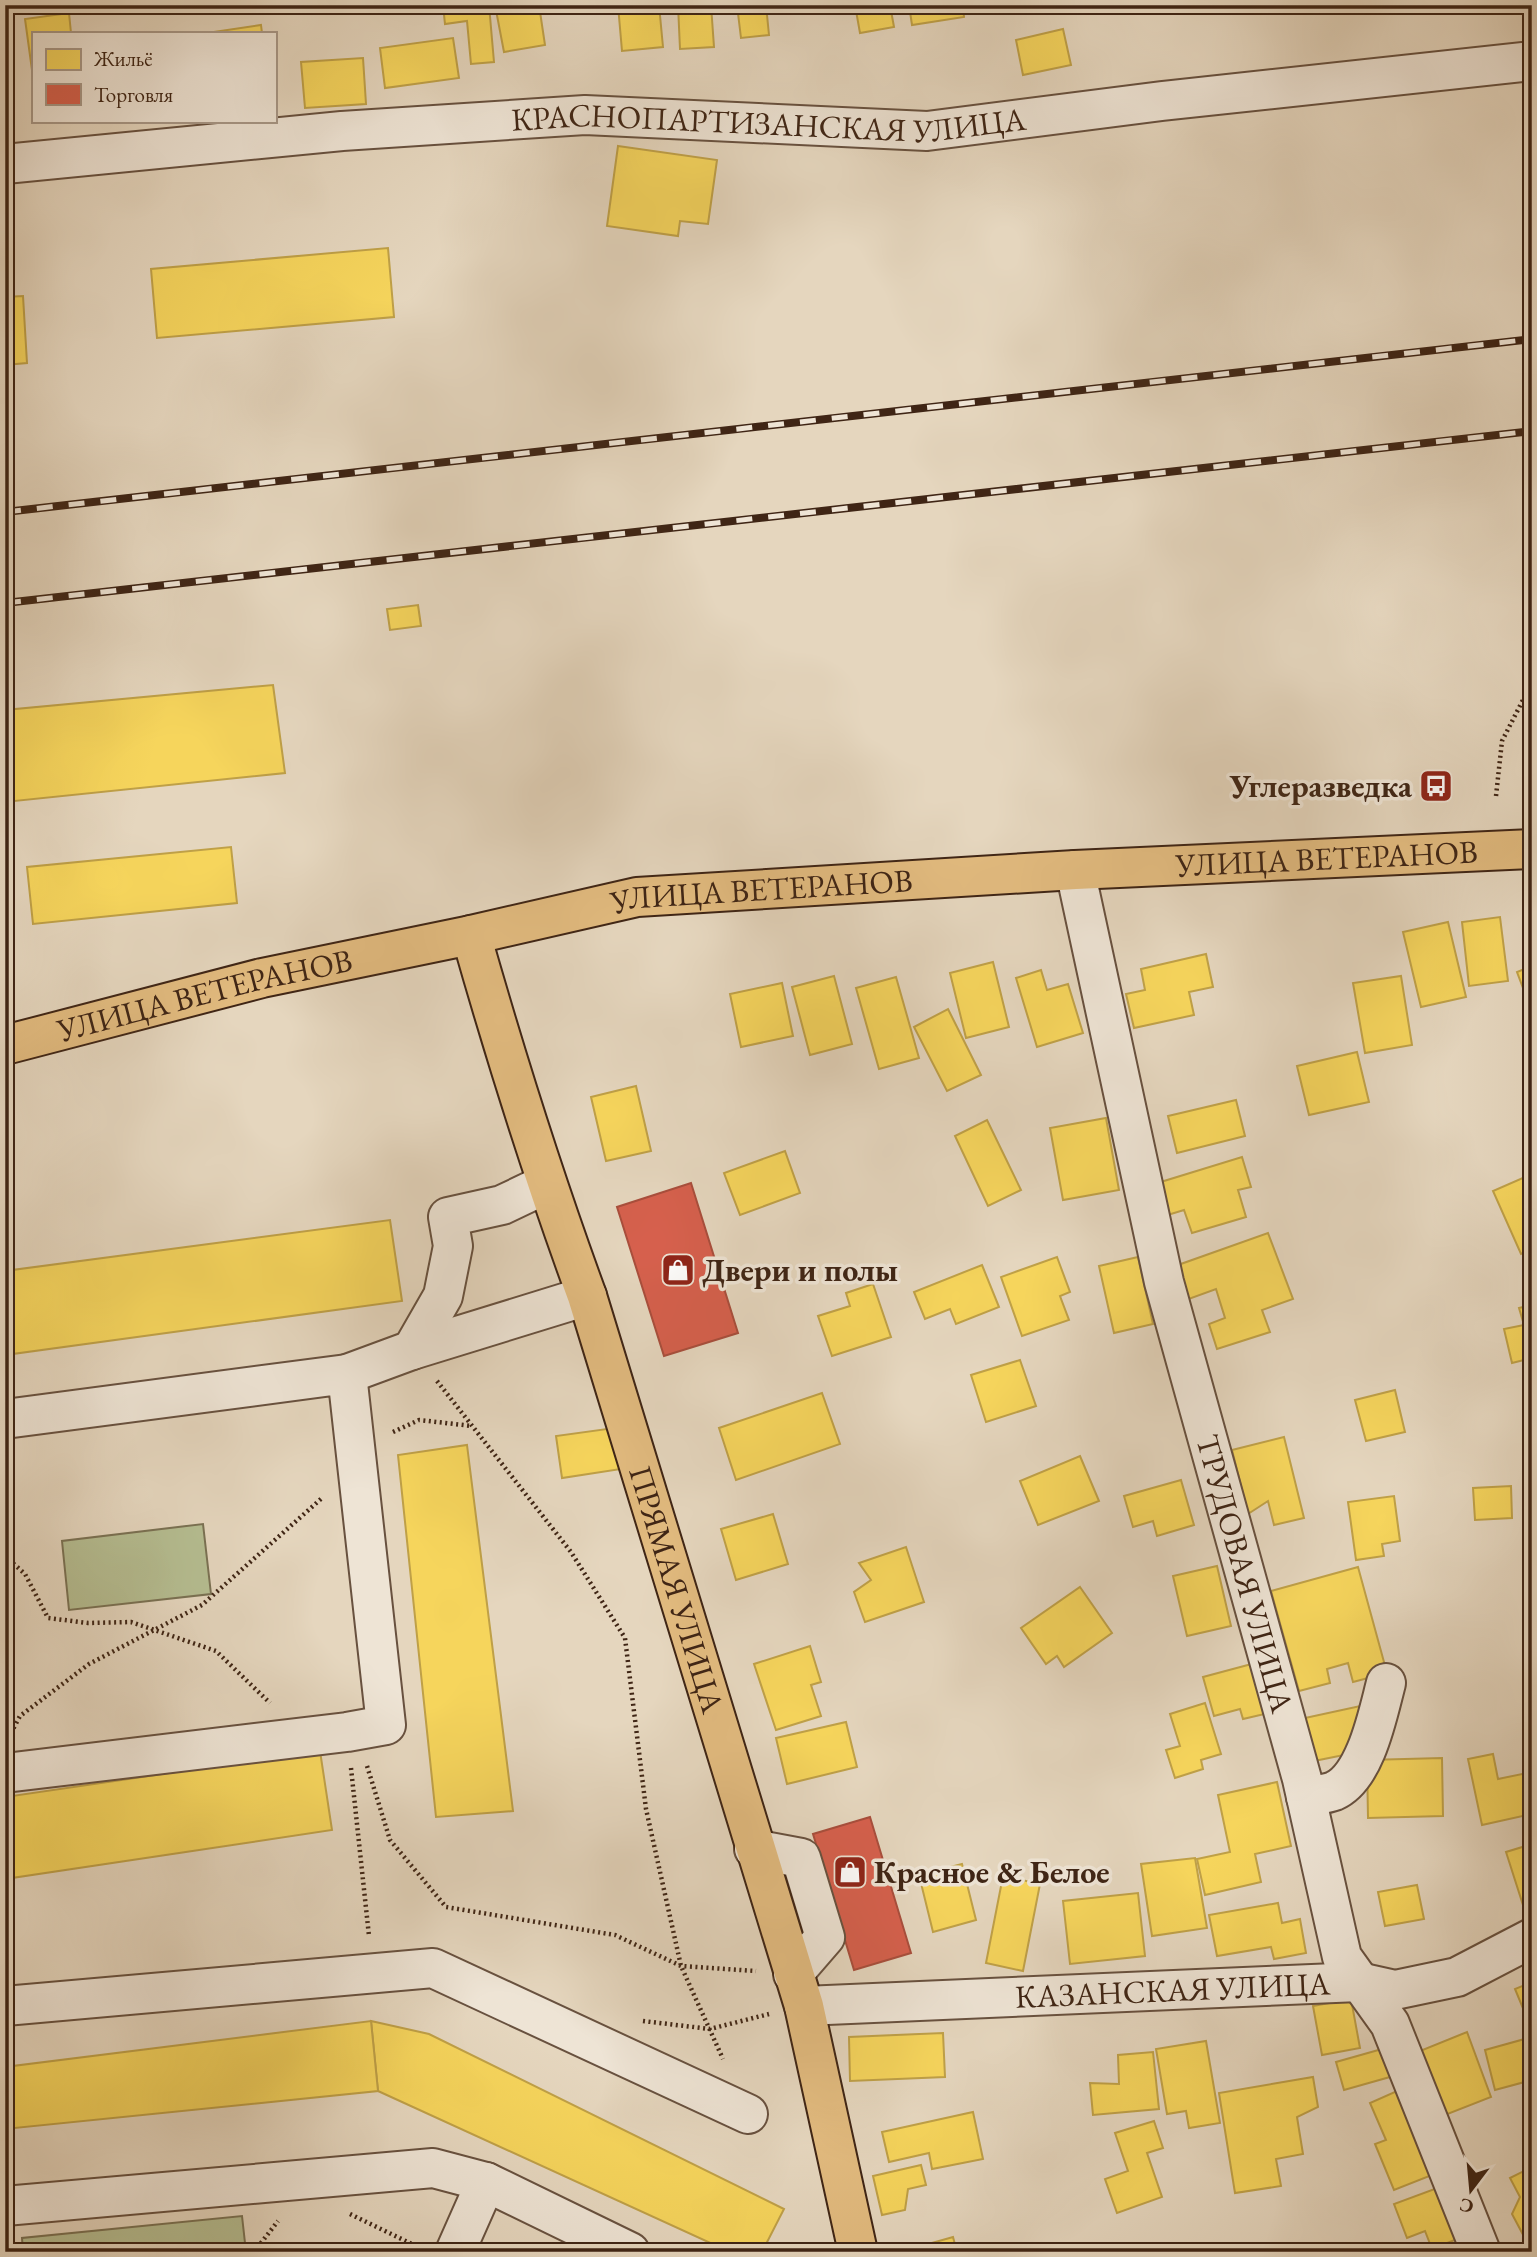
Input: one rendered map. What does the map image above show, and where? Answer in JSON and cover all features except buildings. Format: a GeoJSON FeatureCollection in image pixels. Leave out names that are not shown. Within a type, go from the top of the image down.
{"type":"FeatureCollection","features":[{"type":"Feature","properties":{"kind":"main road","name":"УЛИЦА ВЕТЕРАНОВ"},"geometry":{"type":"LineString","coordinates":[[5,1045],[262,978],[637,898],[1075,870],[1532,849]]}},
{"type":"Feature","properties":{"kind":"main road","name":"ПРЯМАЯ УЛИЦА"},"geometry":{"type":"LineString","coordinates":[[471,935],[514,1087],[587,1296],[798,1990],[858,2252]]}},
{"type":"Feature","properties":{"kind":"street","name":"КРАСНОПАРТИЗАНСКАЯ УЛИЦА"},"geometry":{"type":"LineString","coordinates":[[5,164],[342,131],[584,115],[927,131],[1162,101],[1532,61]]}},
{"type":"Feature","properties":{"kind":"street","name":"ТРУДОВАЯ УЛИЦА"},"geometry":{"type":"LineString","coordinates":[[1075,870],[1164,1282],[1306,1797],[1342,1957],[1390,2024],[1481,2252]]}},
{"type":"Feature","properties":{"kind":"street"},"geometry":{"type":"LineString","coordinates":[[412,1350],[443,1296],[453,1246],[448,1217],[502,1205],[546,1184]]}},
{"type":"Feature","properties":{"kind":"street"},"geometry":{"type":"LineString","coordinates":[[5,1419],[347,1374],[412,1350],[587,1296]]}},
{"type":"Feature","properties":{"kind":"street"},"geometry":{"type":"LineString","coordinates":[[5,1773],[288,1739],[348,1745],[386,1725],[347,1374]]}},
{"type":"Feature","properties":{"kind":"street"},"geometry":{"type":"LineString","coordinates":[[1306,1797],[1335,1790],[1350,1777],[1373,1734],[1386,1683]]}},
{"type":"Feature","properties":{"kind":"street","name":"КАЗАНСКАЯ УЛИЦА"},"geometry":{"type":"LineString","coordinates":[[798,1990],[1359,1982],[1395,1990],[1457,1977],[1532,1938]]}},
{"type":"Feature","properties":{"kind":"street"},"geometry":{"type":"LineString","coordinates":[[5,2006],[433,1968],[748,2114]]}},
{"type":"Feature","properties":{"kind":"street"},"geometry":{"type":"LineString","coordinates":[[5,2206],[433,2168],[486,2182],[630,2252]]}},
{"type":"Feature","properties":{"kind":"street"},"geometry":{"type":"LineString","coordinates":[[455,2252],[486,2182]]}},
{"type":"Feature","properties":{"kind":"path"},"geometry":{"type":"LineString","coordinates":[[1496,796],[1502,741],[1525,696],[1532,695]]}},
{"type":"Feature","properties":{"kind":"path"},"geometry":{"type":"LineString","coordinates":[[412,1350],[571,1552],[625,1637],[646,1809],[681,1966],[748,2114]]}},
{"type":"Feature","properties":{"kind":"path"},"geometry":{"type":"LineString","coordinates":[[5,1742],[20,1716],[89,1664],[202,1605],[318,1504],[355,1451],[419,1420],[472,1426]]}},
{"type":"Feature","properties":{"kind":"path"},"geometry":{"type":"LineString","coordinates":[[5,1556],[25,1574],[48,1618],[88,1623],[131,1622],[216,1651],[284,1717],[288,1739]]}},
{"type":"Feature","properties":{"kind":"path"},"geometry":{"type":"LineString","coordinates":[[348,1745],[369,1767],[390,1840],[446,1907],[615,1935],[681,1966],[798,1990]]}},
{"type":"Feature","properties":{"kind":"path"},"geometry":{"type":"LineString","coordinates":[[348,1745],[373,1973]]}},
{"type":"Feature","properties":{"kind":"path"},"geometry":{"type":"LineString","coordinates":[[632,2019],[710,2029],[798,1990]]}},
{"type":"Feature","properties":{"kind":"green space"},"geometry":{"type":"Polygon","coordinates":[[[203,1524],[211,1594],[69,1610],[62,1541],[203,1524]]]}},
{"type":"Feature","properties":{"kind":"green space"},"geometry":{"type":"Polygon","coordinates":[[[242,2216],[246,2252],[23,2252],[22,2238],[242,2216]]]}},
{"type":"Feature","properties":{"kind":"railway"},"geometry":{"type":"LineString","coordinates":[[5,512],[1532,339]]}},
{"type":"Feature","properties":{"kind":"railway"},"geometry":{"type":"LineString","coordinates":[[5,603],[1532,431]]}},
{"type":"Feature","properties":{"kind":"place","name":"Углеразведка"},"geometry":{"type":"Point","coordinates":[1436,786]}},
{"type":"Feature","properties":{"kind":"place","name":"Двери и полы"},"geometry":{"type":"Point","coordinates":[678,1270]}},
{"type":"Feature","properties":{"kind":"place","name":"Красное & Белое"},"geometry":{"type":"Point","coordinates":[850,1872]}}]}
